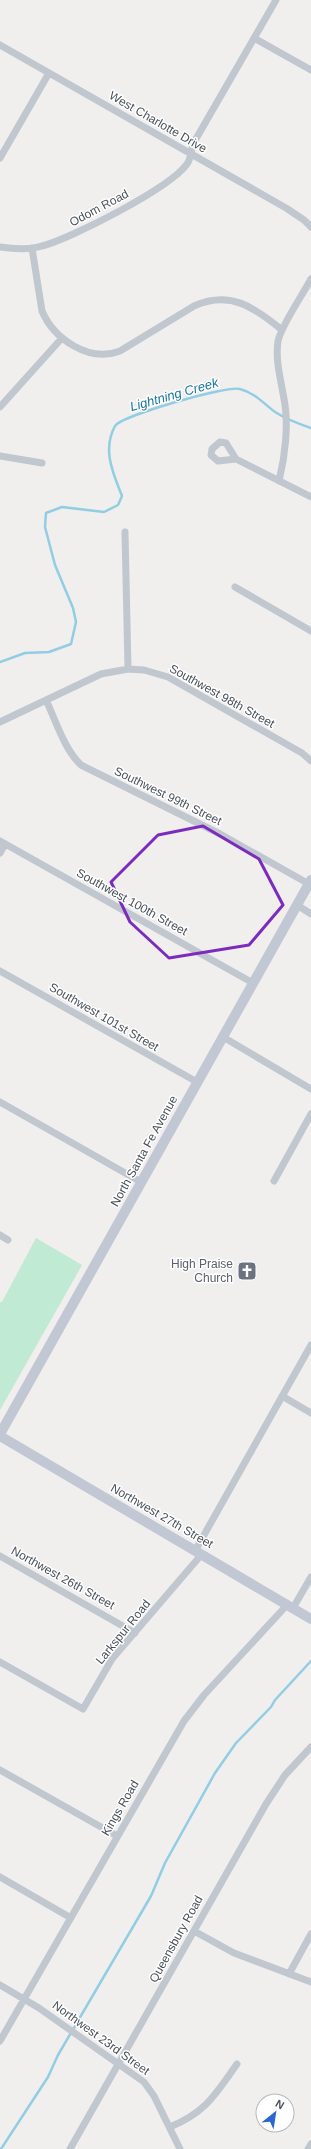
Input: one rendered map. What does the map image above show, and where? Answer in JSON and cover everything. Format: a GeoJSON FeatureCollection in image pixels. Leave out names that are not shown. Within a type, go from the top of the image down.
{"type":"FeatureCollection","features":[{"type":"Feature","properties":{"kind":"main road","name":"North Santa Fe Avenue"},"geometry":{"type":"LineString","coordinates":[[0,1435],[310,882]]}},
{"type":"Feature","properties":{"kind":"main road","name":"Northwest 27th Street"},"geometry":{"type":"LineString","coordinates":[[0,1435],[311,1619]]}},
{"type":"Feature","properties":{"kind":"street","name":"Odom Road"},"geometry":{"type":"LineString","coordinates":[[0,247],[32,248],[62,239],[90,226],[146,195],[164,184],[186,165],[192,144],[276,0]]}},
{"type":"Feature","properties":{"kind":"street"},"geometry":{"type":"LineString","coordinates":[[254,38],[311,70]]}},
{"type":"Feature","properties":{"kind":"street","name":"West Charlotte Drive"},"geometry":{"type":"LineString","coordinates":[[0,45],[304,220],[311,228]]}},
{"type":"Feature","properties":{"kind":"street"},"geometry":{"type":"LineString","coordinates":[[0,158],[49,73]]}},
{"type":"Feature","properties":{"kind":"street"},"geometry":{"type":"LineString","coordinates":[[32,248],[42,311],[49,326],[62,338],[78,348],[92,353],[113,354],[128,347],[194,306],[207,300],[220,299],[235,301],[249,307],[282,330]]}},
{"type":"Feature","properties":{"kind":"street"},"geometry":{"type":"LineString","coordinates":[[279,481],[282,470],[286,426],[284,398],[277,361],[278,343],[282,330],[311,279]]}},
{"type":"Feature","properties":{"kind":"street"},"geometry":{"type":"LineString","coordinates":[[0,407],[62,338]]}},
{"type":"Feature","properties":{"kind":"street"},"geometry":{"type":"LineString","coordinates":[[0,456],[42,463]]}},
{"type":"Feature","properties":{"kind":"street"},"geometry":{"type":"LineString","coordinates":[[236,459],[311,497]]}},
{"type":"Feature","properties":{"kind":"street"},"geometry":{"type":"LineString","coordinates":[[125,532],[128,669]]}},
{"type":"Feature","properties":{"kind":"street"},"geometry":{"type":"LineString","coordinates":[[234,587],[311,631]]}},
{"type":"Feature","properties":{"kind":"street","name":"Southwest 98th Street"},"geometry":{"type":"LineString","coordinates":[[0,722],[101,674],[128,669],[150,671],[168,677],[302,753],[311,756]]}},
{"type":"Feature","properties":{"kind":"street","name":"Southwest 99th Street"},"geometry":{"type":"LineString","coordinates":[[46,700],[73,757],[81,765],[220,834],[310,882]]}},
{"type":"Feature","properties":{"kind":"street","name":"Southwest 98th Street"},"geometry":{"type":"LineString","coordinates":[[302,753],[311,761]]}},
{"type":"Feature","properties":{"kind":"street"},"geometry":{"type":"LineString","coordinates":[[0,853],[3,842]]}},
{"type":"Feature","properties":{"kind":"street","name":"Southwest 100th Street"},"geometry":{"type":"LineString","coordinates":[[3,842],[253,983]]}},
{"type":"Feature","properties":{"kind":"street"},"geometry":{"type":"LineString","coordinates":[[297,905],[311,914]]}},
{"type":"Feature","properties":{"kind":"street","name":"Southwest 101st Street"},"geometry":{"type":"LineString","coordinates":[[0,971],[197,1082]]}},
{"type":"Feature","properties":{"kind":"street"},"geometry":{"type":"LineString","coordinates":[[223,1037],[311,1089]]}},
{"type":"Feature","properties":{"kind":"street"},"geometry":{"type":"LineString","coordinates":[[0,1102],[141,1182]]}},
{"type":"Feature","properties":{"kind":"street"},"geometry":{"type":"LineString","coordinates":[[274,1181],[311,1114]]}},
{"type":"Feature","properties":{"kind":"street"},"geometry":{"type":"LineString","coordinates":[[0,1235],[8,1240]]}},
{"type":"Feature","properties":{"kind":"street","name":"Larkspur Road"},"geometry":{"type":"LineString","coordinates":[[0,1662],[83,1709],[109,1664],[199,1552],[282,1396],[311,1345]]}},
{"type":"Feature","properties":{"kind":"street"},"geometry":{"type":"LineString","coordinates":[[282,1396],[311,1413]]}},
{"type":"Feature","properties":{"kind":"street","name":"Northwest 26th Street"},"geometry":{"type":"LineString","coordinates":[[0,1556],[135,1633]]}},
{"type":"Feature","properties":{"kind":"street","name":"Kings Road"},"geometry":{"type":"LineString","coordinates":[[0,2041],[190,1711],[290,1606],[311,1578]]}},
{"type":"Feature","properties":{"kind":"street","name":"Queensbury Road"},"geometry":{"type":"LineString","coordinates":[[70,2149],[274,1790],[285,1775],[311,1747]]}},
{"type":"Feature","properties":{"kind":"street"},"geometry":{"type":"LineString","coordinates":[[0,1770],[117,1836]]}},
{"type":"Feature","properties":{"kind":"street"},"geometry":{"type":"LineString","coordinates":[[0,1877],[71,1918]]}},
{"type":"Feature","properties":{"kind":"street"},"geometry":{"type":"LineString","coordinates":[[194,1931],[234,1953],[311,1982]]}},
{"type":"Feature","properties":{"kind":"street"},"geometry":{"type":"LineString","coordinates":[[289,1974],[311,1934]]}},
{"type":"Feature","properties":{"kind":"street","name":"Northwest 23rd Street"},"geometry":{"type":"LineString","coordinates":[[0,1985],[25,1998],[138,2077],[149,2088],[180,2149]]}},
{"type":"Feature","properties":{"kind":"street"},"geometry":{"type":"LineString","coordinates":[[170,2127],[192,2117],[205,2107],[237,2064]]}},
{"type":"Feature","properties":{"kind":"street"},"geometry":{"type":"LineString","coordinates":[[308,2149],[311,2144]]}},
{"type":"Feature","properties":{"kind":"highlighted area"},"geometry":{"type":"Polygon","coordinates":[[[203,826],[259,859],[283,905],[249,945],[169,958],[130,922],[111,882],[158,835],[203,826]]]}},
{"type":"Feature","properties":{"kind":"green space"},"geometry":{"type":"Polygon","coordinates":[[[36,1238],[82,1265],[0,1410],[0,1302],[2,1302],[36,1238]]]}},
{"type":"Feature","properties":{"kind":"waterway","name":"Lightning Creek"},"geometry":{"type":"LineString","coordinates":[[0,662],[25,653],[49,652],[71,644],[76,622],[73,608],[55,565],[45,527],[46,513],[62,507],[104,512],[118,505],[122,496],[112,470],[109,453],[109,444],[115,426],[135,415],[175,402],[196,396],[231,389],[240,389],[255,396],[279,415],[311,428]]}},
{"type":"Feature","properties":{"kind":"waterway"},"geometry":{"type":"LineString","coordinates":[[1,2149],[48,2077],[58,2055],[151,1896],[165,1863],[215,1773],[236,1743],[271,1707],[275,1700],[311,1661]]}},
{"type":"Feature","properties":{"kind":"place","name":"High Praise Church"},"geometry":{"type":"Point","coordinates":[247,1271]}}]}
